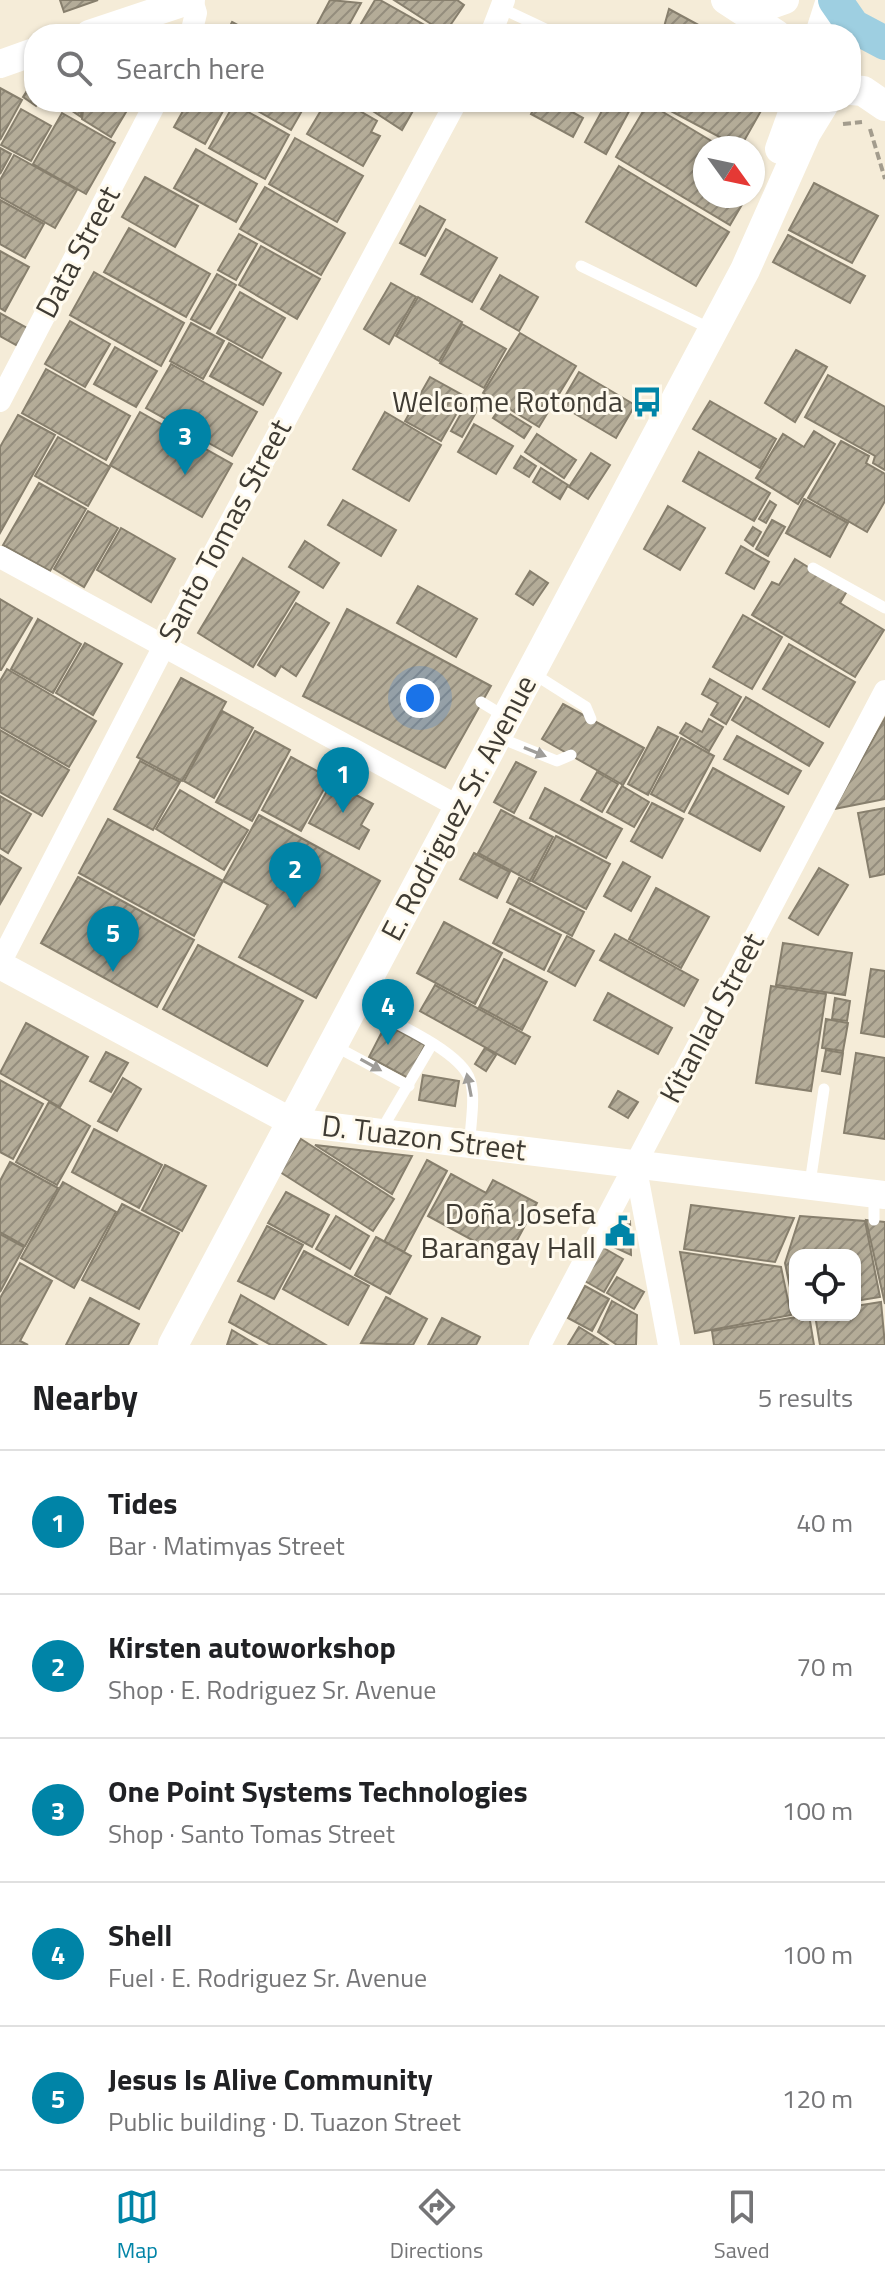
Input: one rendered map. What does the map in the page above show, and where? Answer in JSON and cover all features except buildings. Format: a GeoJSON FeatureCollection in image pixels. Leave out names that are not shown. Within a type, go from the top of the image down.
{"type":"FeatureCollection","features":[{"type":"Feature","properties":{"kind":"main road"},"geometry":{"type":"LineString","coordinates":[[824,24],[833,0]]}},
{"type":"Feature","properties":{"kind":"main road"},"geometry":{"type":"LineString","coordinates":[[833,0],[851,24]]}},
{"type":"Feature","properties":{"kind":"main road"},"geometry":{"type":"LineString","coordinates":[[861,33],[882,50]]}},
{"type":"Feature","properties":{"kind":"main road"},"geometry":{"type":"LineString","coordinates":[[861,91],[878,117]]}},
{"type":"Feature","properties":{"kind":"main road","name":"E. Rodriguez Sr. Avenue"},"geometry":{"type":"LineString","coordinates":[[173,1345],[745,270],[810,112]]}},
{"type":"Feature","properties":{"kind":"street"},"geometry":{"type":"LineString","coordinates":[[119,24],[192,0],[196,13],[193,24]]}},
{"type":"Feature","properties":{"kind":"street"},"geometry":{"type":"LineString","coordinates":[[736,7],[785,0]]}},
{"type":"Feature","properties":{"kind":"street"},"geometry":{"type":"LineString","coordinates":[[495,24],[502,4]]}},
{"type":"Feature","properties":{"kind":"street"},"geometry":{"type":"LineString","coordinates":[[736,7],[762,24]]}},
{"type":"Feature","properties":{"kind":"street"},"geometry":{"type":"LineString","coordinates":[[0,64],[24,56]]}},
{"type":"Feature","properties":{"kind":"street","name":"Data Street"},"geometry":{"type":"LineString","coordinates":[[0,401],[151,112]]}},
{"type":"Feature","properties":{"kind":"street","name":"Santo Tomas Street"},"geometry":{"type":"LineString","coordinates":[[0,964],[163,648],[451,112]]}},
{"type":"Feature","properties":{"kind":"street"},"geometry":{"type":"LineString","coordinates":[[0,557],[461,808]]}},
{"type":"Feature","properties":{"kind":"street","name":"Kitanlad Street"},"geometry":{"type":"LineString","coordinates":[[540,1345],[885,691]]}},
{"type":"Feature","properties":{"kind":"street","name":"D. Tuazon Street"},"geometry":{"type":"LineString","coordinates":[[0,964],[292,1122],[810,1185],[878,1203]]}},
{"type":"Feature","properties":{"kind":"street"},"geometry":{"type":"LineString","coordinates":[[635,1164],[669,1345]]}},
{"type":"Feature","properties":{"kind":"lane"},"geometry":{"type":"LineString","coordinates":[[502,4],[538,24]]}},
{"type":"Feature","properties":{"kind":"lane"},"geometry":{"type":"LineString","coordinates":[[581,266],[713,331]]}},
{"type":"Feature","properties":{"kind":"lane"},"geometry":{"type":"LineString","coordinates":[[813,568],[885,608]]}},
{"type":"Feature","properties":{"kind":"lane"},"geometry":{"type":"LineString","coordinates":[[531,672],[586,707],[591,719]]}},
{"type":"Feature","properties":{"kind":"lane"},"geometry":{"type":"LineString","coordinates":[[481,702],[503,728],[557,761],[571,755]]}},
{"type":"Feature","properties":{"kind":"lane"},"geometry":{"type":"LineString","coordinates":[[356,1002],[432,1044],[464,1067],[471,1081],[470,1144]]}},
{"type":"Feature","properties":{"kind":"lane"},"geometry":{"type":"LineString","coordinates":[[333,1044],[409,1086]]}},
{"type":"Feature","properties":{"kind":"lane"},"geometry":{"type":"LineString","coordinates":[[380,1132],[432,1044]]}},
{"type":"Feature","properties":{"kind":"lane"},"geometry":{"type":"LineString","coordinates":[[810,1185],[824,1089]]}},
{"type":"Feature","properties":{"kind":"path"},"geometry":{"type":"LineString","coordinates":[[818,112],[834,125],[867,121],[881,155]]}},
{"type":"Feature","properties":{"kind":"path"},"geometry":{"type":"LineString","coordinates":[[878,117],[885,179]]}},
{"type":"Feature","properties":{"kind":"place","name":"Welcome Rotonda"},"geometry":{"type":"Point","coordinates":[647,402]}},
{"type":"Feature","properties":{"kind":"place","name":"One Point Systems Technologies"},"geometry":{"type":"Point","coordinates":[185,475]}},
{"type":"Feature","properties":{"kind":"place","name":"Tides"},"geometry":{"type":"Point","coordinates":[343,813]}},
{"type":"Feature","properties":{"kind":"place","name":"Kirsten autoworkshop"},"geometry":{"type":"Point","coordinates":[295,908]}},
{"type":"Feature","properties":{"kind":"place","name":"Jesus Is Alive Community"},"geometry":{"type":"Point","coordinates":[113,972]}},
{"type":"Feature","properties":{"kind":"place","name":"Shell"},"geometry":{"type":"Point","coordinates":[388,1045]}},
{"type":"Feature","properties":{"kind":"place","name":"Doña Josefa Barangay Hall"},"geometry":{"type":"Point","coordinates":[620,1231]}}]}
